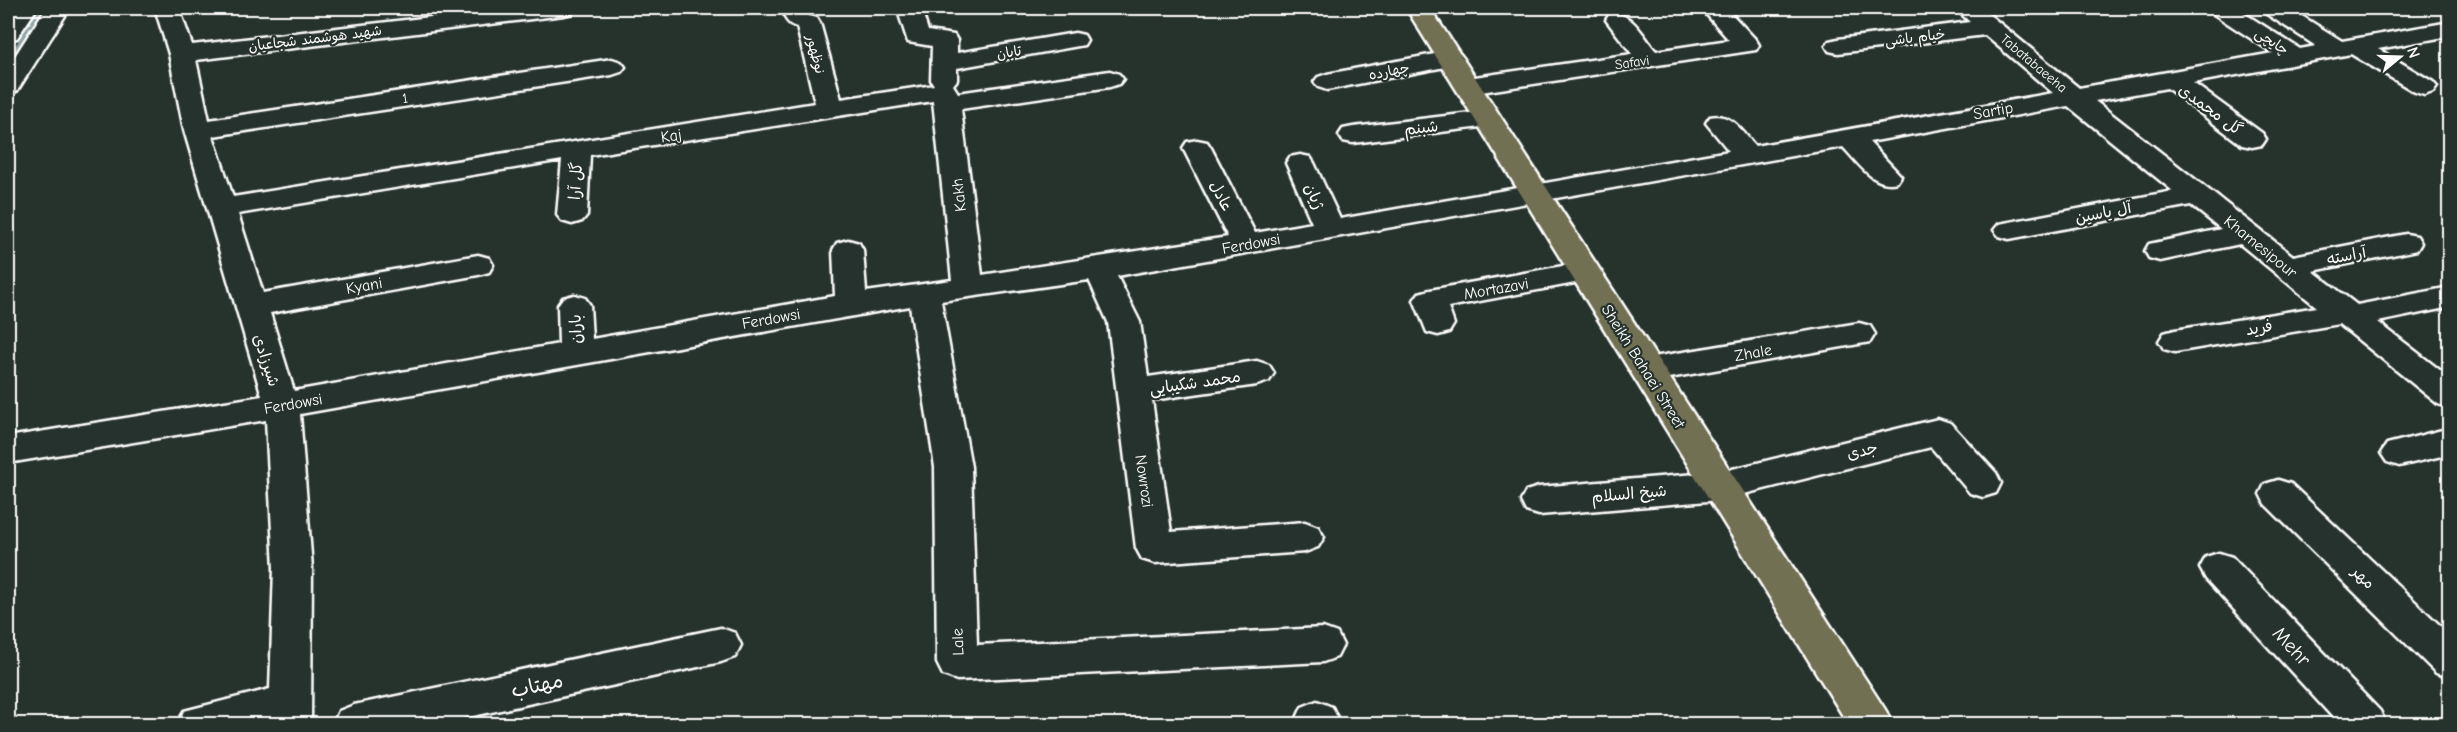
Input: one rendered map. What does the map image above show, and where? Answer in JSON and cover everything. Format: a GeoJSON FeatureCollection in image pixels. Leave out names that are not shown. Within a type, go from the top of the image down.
{"type":"FeatureCollection","features":[{"type":"Feature","properties":{"kind":"main road","name":"Sheikh Bahaei Street"},"geometry":{"type":"LineString","coordinates":[[1418,8],[1871,724]]}},
{"type":"Feature","properties":{"kind":"street"},"geometry":{"type":"LineString","coordinates":[[8,33],[25,8]]}},
{"type":"Feature","properties":{"kind":"street"},"geometry":{"type":"LineString","coordinates":[[11,74],[58,8]]}},
{"type":"Feature","properties":{"kind":"street","name":"شیرزادی"},"geometry":{"type":"LineString","coordinates":[[167,8],[182,54],[198,130],[282,405],[293,568],[290,713]]}},
{"type":"Feature","properties":{"kind":"street","name":"شهید هوشمند شجاعیان"},"geometry":{"type":"LineString","coordinates":[[182,54],[520,10],[564,8]]}},
{"type":"Feature","properties":{"kind":"street","name":"نوظهور"},"geometry":{"type":"LineString","coordinates":[[795,8],[798,20],[808,23],[830,109]]}},
{"type":"Feature","properties":{"kind":"street","name":"تابان"},"geometry":{"type":"LineString","coordinates":[[909,8],[917,37],[944,52],[1075,40]]}},
{"type":"Feature","properties":{"kind":"street","name":"Safavi"},"geometry":{"type":"LineString","coordinates":[[1459,73],[1649,59],[1747,45],[1713,8]]}},
{"type":"Feature","properties":{"kind":"street","name":"Tabatabaeeha"},"geometry":{"type":"LineString","coordinates":[[1967,8],[2072,96]]}},
{"type":"Feature","properties":{"kind":"street","name":"چایچی"},"geometry":{"type":"LineString","coordinates":[[2220,8],[2294,56]]}},
{"type":"Feature","properties":{"kind":"street"},"geometry":{"type":"LineString","coordinates":[[2273,8],[2424,87]]}},
{"type":"Feature","properties":{"kind":"street"},"geometry":{"type":"LineString","coordinates":[[1618,20],[1649,59]]}},
{"type":"Feature","properties":{"kind":"street","name":"خیام باشی"},"geometry":{"type":"LineString","coordinates":[[1838,46],[1992,27]]}},
{"type":"Feature","properties":{"kind":"street","name":"Sartip"},"geometry":{"type":"LineString","coordinates":[[1536,194],[2450,29]]}},
{"type":"Feature","properties":{"kind":"street","name":"Kakh"},"geometry":{"type":"LineString","coordinates":[[944,52],[946,97],[968,287]]}},
{"type":"Feature","properties":{"kind":"street","name":"1"},"geometry":{"type":"LineString","coordinates":[[198,130],[612,67]]}},
{"type":"Feature","properties":{"kind":"street","name":"چهارده"},"geometry":{"type":"LineString","coordinates":[[1327,82],[1459,73]]}},
{"type":"Feature","properties":{"kind":"street","name":"گل محمدی"},"geometry":{"type":"LineString","coordinates":[[2170,78],[2252,139]]}},
{"type":"Feature","properties":{"kind":"street","name":"Kaj"},"geometry":{"type":"LineString","coordinates":[[222,208],[578,148],[764,122],[830,109],[1110,79]]}},
{"type":"Feature","properties":{"kind":"street","name":"Khamesipour"},"geometry":{"type":"LineString","coordinates":[[2072,96],[2450,396]]}},
{"type":"Feature","properties":{"kind":"street","name":"شبنم"},"geometry":{"type":"LineString","coordinates":[[1353,135],[1488,119]]}},
{"type":"Feature","properties":{"kind":"street"},"geometry":{"type":"LineString","coordinates":[[1719,123],[1749,156]]}},
{"type":"Feature","properties":{"kind":"street"},"geometry":{"type":"LineString","coordinates":[[1849,137],[1887,176]]}},
{"type":"Feature","properties":{"kind":"street","name":"گل آرا"},"geometry":{"type":"LineString","coordinates":[[572,215],[578,148]]}},
{"type":"Feature","properties":{"kind":"street","name":"عادل"},"geometry":{"type":"LineString","coordinates":[[1197,148],[1246,244]]}},
{"type":"Feature","properties":{"kind":"street","name":"ژیان"},"geometry":{"type":"LineString","coordinates":[[1300,163],[1330,230]]}},
{"type":"Feature","properties":{"kind":"street","name":"Ferdowsi"},"geometry":{"type":"LineString","coordinates":[[8,450],[282,405],[851,304],[1099,269],[1536,194]]}},
{"type":"Feature","properties":{"kind":"street","name":"آل یاسین"},"geometry":{"type":"LineString","coordinates":[[2008,230],[2198,195]]}},
{"type":"Feature","properties":{"kind":"street"},"geometry":{"type":"LineString","coordinates":[[2160,251],[2245,234]]}},
{"type":"Feature","properties":{"kind":"street","name":"آراسته"},"geometry":{"type":"LineString","coordinates":[[2286,267],[2406,243]]}},
{"type":"Feature","properties":{"kind":"street"},"geometry":{"type":"LineString","coordinates":[[848,250],[851,304]]}},
{"type":"Feature","properties":{"kind":"street","name":"Kyani"},"geometry":{"type":"LineString","coordinates":[[250,306],[478,265]]}},
{"type":"Feature","properties":{"kind":"street","name":"Nowrozi"},"geometry":{"type":"LineString","coordinates":[[1099,269],[1124,322],[1155,548],[1305,537]]}},
{"type":"Feature","properties":{"kind":"street","name":"Mortazavi"},"geometry":{"type":"LineString","coordinates":[[1438,324],[1430,300],[1585,272]]}},
{"type":"Feature","properties":{"kind":"street","name":"Lale"},"geometry":{"type":"LineString","coordinates":[[924,293],[953,467],[957,663],[1323,645]]}},
{"type":"Feature","properties":{"kind":"street"},"geometry":{"type":"LineString","coordinates":[[2344,313],[2357,316],[2450,297]]}},
{"type":"Feature","properties":{"kind":"street","name":"باران"},"geometry":{"type":"LineString","coordinates":[[574,305],[576,354]]}},
{"type":"Feature","properties":{"kind":"street","name":"فرید"},"geometry":{"type":"LineString","coordinates":[[2175,341],[2344,313]]}},
{"type":"Feature","properties":{"kind":"street","name":"Zhale"},"geometry":{"type":"LineString","coordinates":[[1647,370],[1859,334]]}},
{"type":"Feature","properties":{"kind":"street"},"geometry":{"type":"LineString","coordinates":[[2416,371],[2450,365]]}},
{"type":"Feature","properties":{"kind":"street","name":"محمد شکیبایی"},"geometry":{"type":"LineString","coordinates":[[1132,391],[1257,373]]}},
{"type":"Feature","properties":{"kind":"street","name":"جدی"},"geometry":{"type":"LineString","coordinates":[[1720,486],[1938,432],[1983,483]]}},
{"type":"Feature","properties":{"kind":"street"},"geometry":{"type":"LineString","coordinates":[[2399,453],[2450,441]]}},
{"type":"Feature","properties":{"kind":"street","name":"شیخ السلام"},"geometry":{"type":"LineString","coordinates":[[1539,501],[1720,486]]}},
{"type":"Feature","properties":{"kind":"street","name":"مهر"},"geometry":{"type":"LineString","coordinates":[[2278,494],[2450,661]]}},
{"type":"Feature","properties":{"kind":"street","name":"Mehr"},"geometry":{"type":"LineString","coordinates":[[2219,568],[2365,724]]}},
{"type":"Feature","properties":{"kind":"street","name":"مهتاب"},"geometry":{"type":"LineString","coordinates":[[354,724],[721,645]]}},
{"type":"Feature","properties":{"kind":"street"},"geometry":{"type":"LineString","coordinates":[[199,724],[290,713]]}},
{"type":"Feature","properties":{"kind":"waterway"},"geometry":{"type":"LineString","coordinates":[[8,66],[44,8]]}}]}
